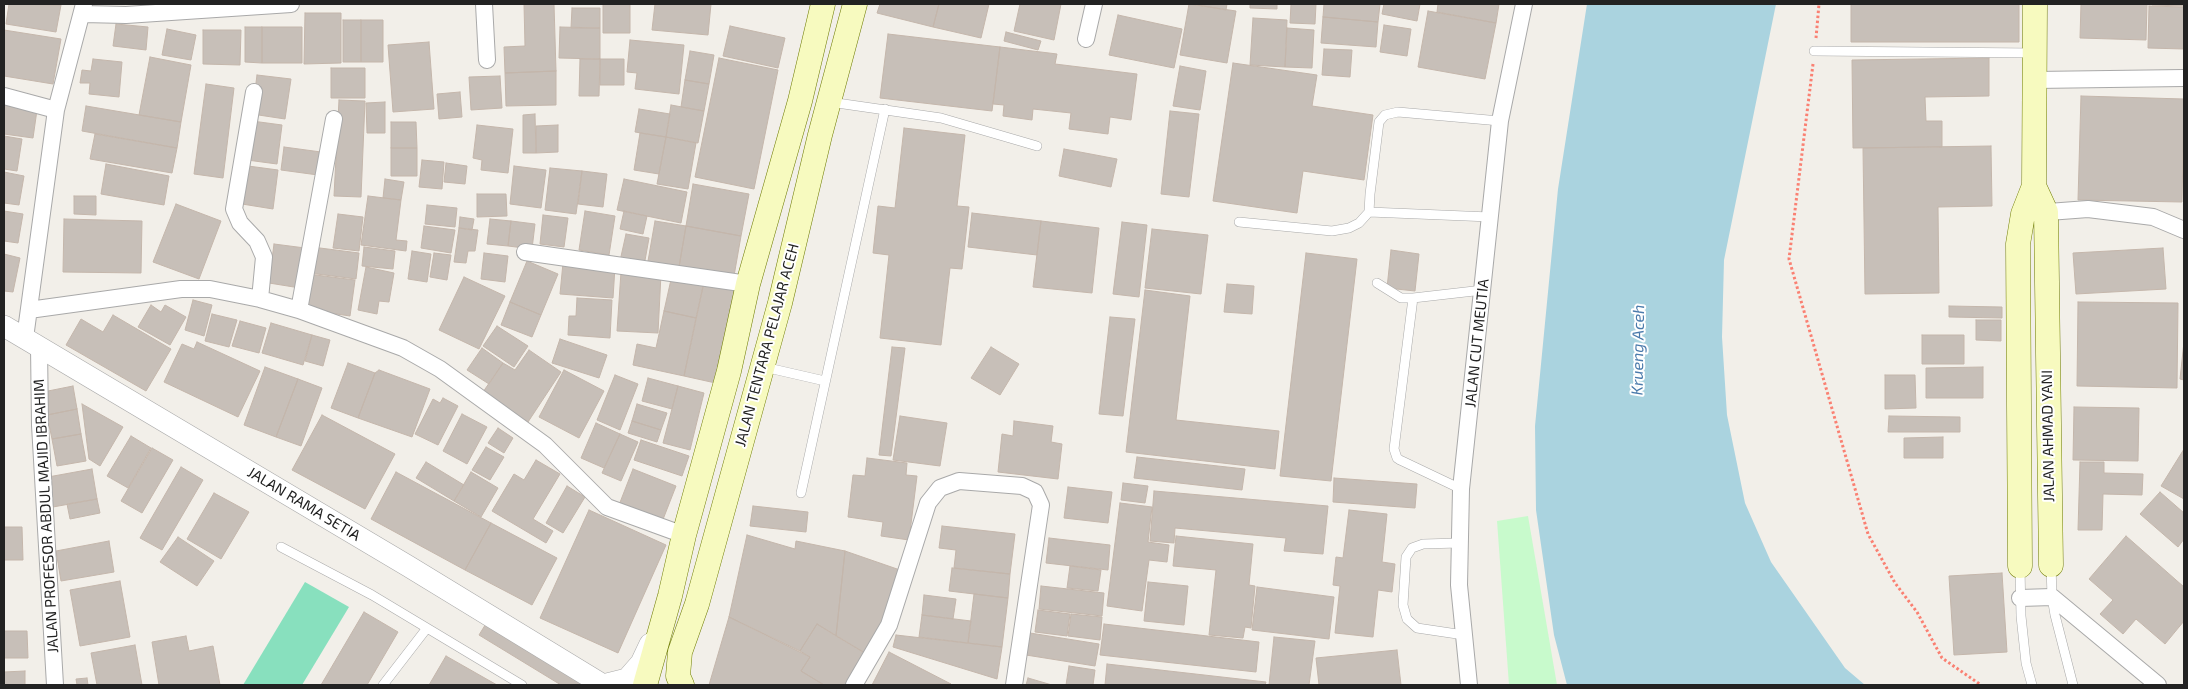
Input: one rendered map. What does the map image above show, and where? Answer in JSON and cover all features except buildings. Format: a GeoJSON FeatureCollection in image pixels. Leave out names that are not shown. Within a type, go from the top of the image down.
{"type":"FeatureCollection","features":[{"type":"Feature","properties":{"kind":"main road","name":"JALAN TENTARA PELAJAR ACEH"},"geometry":{"type":"LineString","coordinates":[[645,685],[729,371],[748,284],[800,101],[823,4]]}},
{"type":"Feature","properties":{"kind":"main road","name":"JALAN TENTARA PELAJAR ACEH"},"geometry":{"type":"LineString","coordinates":[[682,685],[678,676],[680,652],[697,604],[780,303],[855,4]]}},
{"type":"Feature","properties":{"kind":"main road","name":"JALAN AHMAD YANI"},"geometry":{"type":"LineString","coordinates":[[2035,4],[2034,213],[2051,565]]}},
{"type":"Feature","properties":{"kind":"main road"},"geometry":{"type":"LineString","coordinates":[[800,101],[829,102]]}},
{"type":"Feature","properties":{"kind":"main road"},"geometry":{"type":"LineString","coordinates":[[2020,566],[2018,244],[2034,213]]}},
{"type":"Feature","properties":{"kind":"main road"},"geometry":{"type":"LineString","coordinates":[[2018,485],[2048,486]]}},
{"type":"Feature","properties":{"kind":"street"},"geometry":{"type":"LineString","coordinates":[[84,9],[126,15],[291,4]]}},
{"type":"Feature","properties":{"kind":"street"},"geometry":{"type":"LineString","coordinates":[[484,4],[487,60]]}},
{"type":"Feature","properties":{"kind":"street"},"geometry":{"type":"LineString","coordinates":[[1086,39],[1094,4]]}},
{"type":"Feature","properties":{"kind":"street","name":"JALAN CUT MEUTIA"},"geometry":{"type":"LineString","coordinates":[[1469,685],[1459,585],[1461,489],[1500,121],[1524,4]]}},
{"type":"Feature","properties":{"kind":"street","name":"JALAN PROFESOR ABDUL MAJID IBRAHIM"},"geometry":{"type":"LineString","coordinates":[[55,685],[40,425],[29,310],[56,110],[84,9]]}},
{"type":"Feature","properties":{"kind":"street"},"geometry":{"type":"LineString","coordinates":[[2036,80],[2184,78]]}},
{"type":"Feature","properties":{"kind":"street"},"geometry":{"type":"LineString","coordinates":[[254,92],[234,209],[240,223],[257,241],[264,257],[260,299]]}},
{"type":"Feature","properties":{"kind":"street"},"geometry":{"type":"LineString","coordinates":[[4,96],[56,110]]}},
{"type":"Feature","properties":{"kind":"street"},"geometry":{"type":"LineString","coordinates":[[299,310],[334,119]]}},
{"type":"Feature","properties":{"kind":"street"},"geometry":{"type":"LineString","coordinates":[[2034,213],[2088,209],[2153,217],[2184,230]]}},
{"type":"Feature","properties":{"kind":"street"},"geometry":{"type":"LineString","coordinates":[[525,252],[748,284]]}},
{"type":"Feature","properties":{"kind":"street"},"geometry":{"type":"LineString","coordinates":[[29,310],[181,289],[210,289],[260,299],[299,310],[403,348],[440,369],[545,445],[607,507],[684,535]]}},
{"type":"Feature","properties":{"kind":"street","name":"JALAN RAMA SETIA"},"geometry":{"type":"LineString","coordinates":[[4,326],[408,566],[603,685]]}},
{"type":"Feature","properties":{"kind":"street"},"geometry":{"type":"LineString","coordinates":[[854,685],[889,625],[928,503],[940,488],[959,481],[1022,486],[1035,492],[1041,505],[1014,685]]}},
{"type":"Feature","properties":{"kind":"street"},"geometry":{"type":"LineString","coordinates":[[603,685],[621,682],[634,673],[641,663],[670,596]]}},
{"type":"Feature","properties":{"kind":"street"},"geometry":{"type":"LineString","coordinates":[[2020,598],[2052,597],[2158,685]]}},
{"type":"Feature","properties":{"kind":"lane"},"geometry":{"type":"LineString","coordinates":[[1814,52],[2035,53]]}},
{"type":"Feature","properties":{"kind":"lane"},"geometry":{"type":"LineString","coordinates":[[829,102],[941,118],[1037,146]]}},
{"type":"Feature","properties":{"kind":"lane"},"geometry":{"type":"LineString","coordinates":[[801,493],[885,109]]}},
{"type":"Feature","properties":{"kind":"lane"},"geometry":{"type":"LineString","coordinates":[[1239,222],[1332,230],[1349,228],[1359,223],[1369,212],[1379,122],[1384,115],[1398,112],[1500,121]]}},
{"type":"Feature","properties":{"kind":"lane"},"geometry":{"type":"LineString","coordinates":[[1369,212],[1490,217]]}},
{"type":"Feature","properties":{"kind":"lane"},"geometry":{"type":"LineString","coordinates":[[1377,283],[1401,298],[1483,290]]}},
{"type":"Feature","properties":{"kind":"lane"},"geometry":{"type":"LineString","coordinates":[[1413,298],[1394,449],[1396,458],[1461,489]]}},
{"type":"Feature","properties":{"kind":"lane"},"geometry":{"type":"LineString","coordinates":[[762,366],[825,381]]}},
{"type":"Feature","properties":{"kind":"lane"},"geometry":{"type":"LineString","coordinates":[[1459,543],[1423,544],[1412,548],[1406,557],[1403,605],[1407,619],[1417,628],[1464,634]]}},
{"type":"Feature","properties":{"kind":"lane"},"geometry":{"type":"LineString","coordinates":[[281,547],[372,595],[522,685]]}},
{"type":"Feature","properties":{"kind":"lane","name":"JALAN AHMAD YANI"},"geometry":{"type":"LineString","coordinates":[[2051,565],[2052,597],[2073,685]]}},
{"type":"Feature","properties":{"kind":"lane"},"geometry":{"type":"LineString","coordinates":[[2020,566],[2020,598],[2026,663],[2032,685]]}},
{"type":"Feature","properties":{"kind":"lane"},"geometry":{"type":"LineString","coordinates":[[383,685],[427,628]]}},
{"type":"Feature","properties":{"kind":"path"},"geometry":{"type":"LineString","coordinates":[[1819,4],[1789,259],[1868,534],[1895,583],[1917,612],[1942,658],[1981,685]]}},
{"type":"Feature","properties":{"kind":"green space"},"geometry":{"type":"Polygon","coordinates":[[[1528,516],[1557,685],[1509,685],[1497,521],[1528,516]]]}},
{"type":"Feature","properties":{"kind":"green space"},"geometry":{"type":"Polygon","coordinates":[[[305,582],[349,607],[302,685],[243,685],[305,582]]]}},
{"type":"Feature","properties":{"kind":"water","name":"Krueng Aceh"},"geometry":{"type":"Polygon","coordinates":[[[1587,4],[1776,4],[1724,260],[1722,337],[1727,415],[1745,503],[1771,562],[1845,668],[1865,685],[1567,685],[1554,635],[1536,510],[1535,426],[1558,189],[1587,4]]]}}]}
